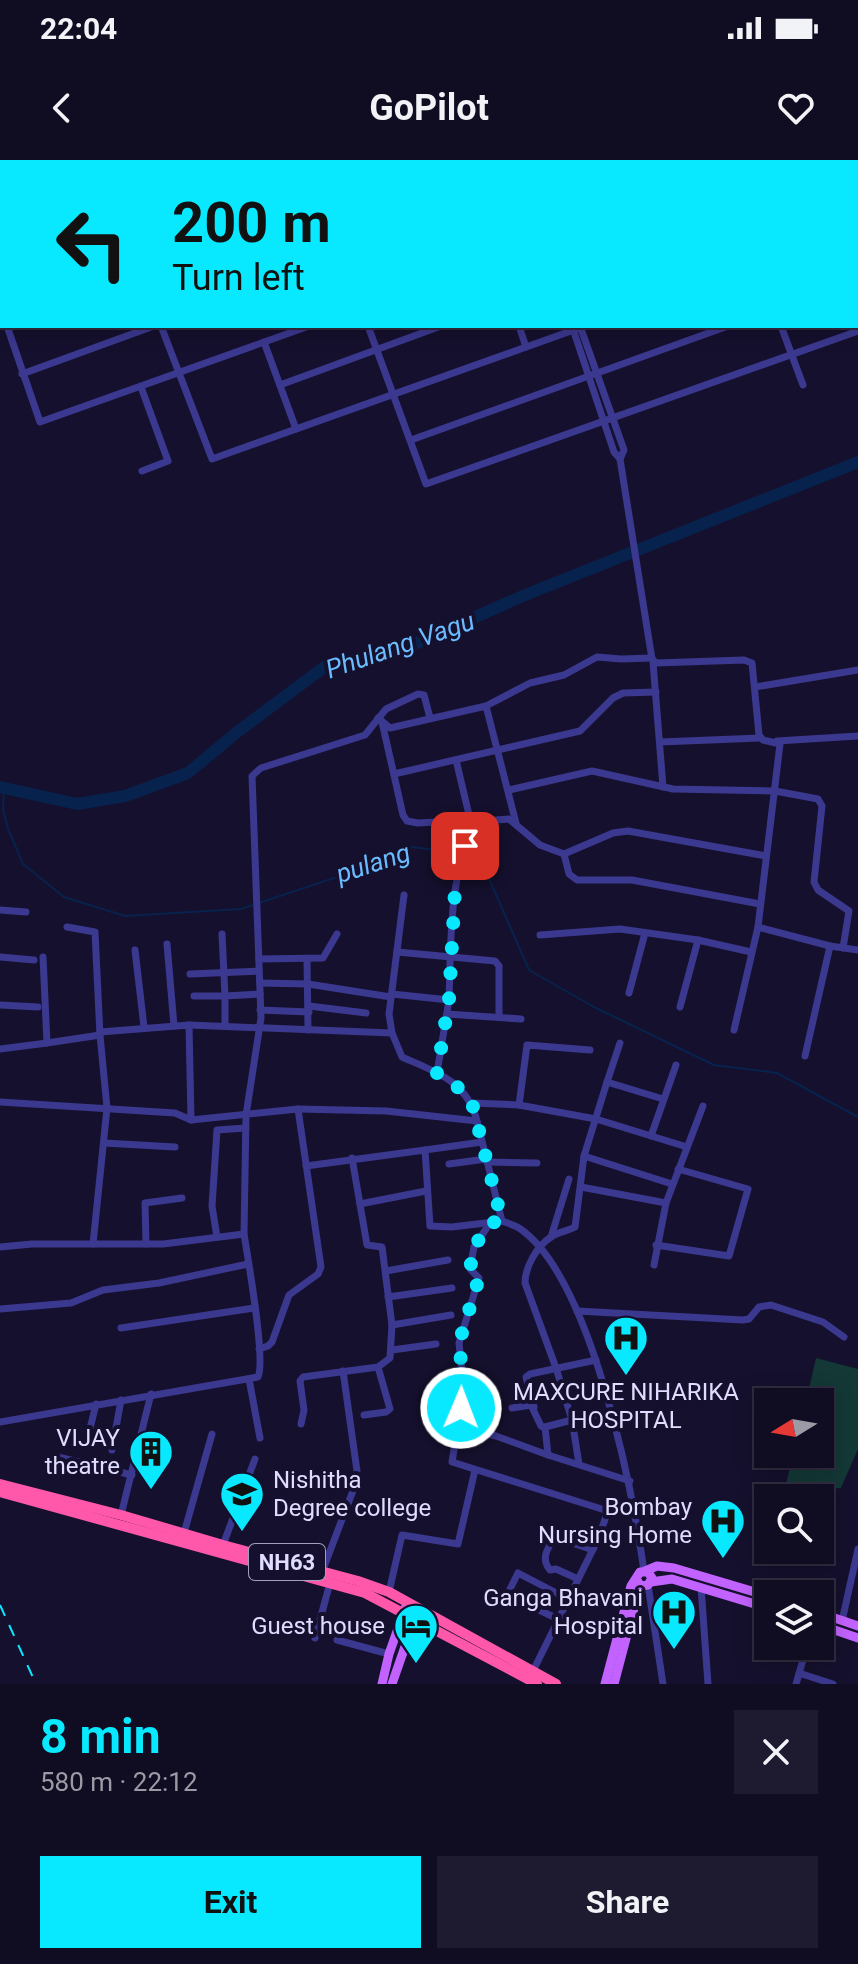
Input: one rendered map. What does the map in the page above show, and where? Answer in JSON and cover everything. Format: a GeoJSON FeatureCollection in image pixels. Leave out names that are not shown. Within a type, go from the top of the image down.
{"type":"FeatureCollection","features":[{"type":"Feature","properties":{"kind":"highway","name":"NH63"},"geometry":{"type":"LineString","coordinates":[[0,1484],[358,1581],[389,1592],[405,1608]]}},
{"type":"Feature","properties":{"kind":"highway","name":"NH63"},"geometry":{"type":"LineString","coordinates":[[0,1492],[365,1593],[405,1608],[556,1684]]}},
{"type":"Feature","properties":{"kind":"highway","name":"NH63"},"geometry":{"type":"LineString","coordinates":[[417,1614],[537,1684]]}},
{"type":"Feature","properties":{"kind":"main road"},"geometry":{"type":"LineString","coordinates":[[614,1684],[638,1593],[657,1566],[674,1568],[754,1592]]}},
{"type":"Feature","properties":{"kind":"main road"},"geometry":{"type":"LineString","coordinates":[[605,1684],[631,1586],[645,1579],[672,1579],[754,1604]]}},
{"type":"Feature","properties":{"kind":"main road"},"geometry":{"type":"LineString","coordinates":[[382,1684],[405,1608]]}},
{"type":"Feature","properties":{"kind":"main road"},"geometry":{"type":"LineString","coordinates":[[392,1684],[417,1614]]}},
{"type":"Feature","properties":{"kind":"main road"},"geometry":{"type":"LineString","coordinates":[[834,1618],[858,1626]]}},
{"type":"Feature","properties":{"kind":"main road"},"geometry":{"type":"LineString","coordinates":[[834,1630],[858,1638]]}},
{"type":"Feature","properties":{"kind":"street"},"geometry":{"type":"LineString","coordinates":[[8,328],[40,422],[303,328]]}},
{"type":"Feature","properties":{"kind":"street"},"geometry":{"type":"LineString","coordinates":[[22,374],[148,328]]}},
{"type":"Feature","properties":{"kind":"street"},"geometry":{"type":"LineString","coordinates":[[162,328],[212,459],[575,328]]}},
{"type":"Feature","properties":{"kind":"street"},"geometry":{"type":"LineString","coordinates":[[369,328],[426,484],[858,331]]}},
{"type":"Feature","properties":{"kind":"street"},"geometry":{"type":"LineString","coordinates":[[280,385],[435,328]]}},
{"type":"Feature","properties":{"kind":"street"},"geometry":{"type":"LineString","coordinates":[[520,328],[526,347]]}},
{"type":"Feature","properties":{"kind":"street"},"geometry":{"type":"LineString","coordinates":[[578,328],[609,419],[624,450],[620,459],[652,660],[663,787]]}},
{"type":"Feature","properties":{"kind":"street"},"geometry":{"type":"LineString","coordinates":[[411,440],[722,328]]}},
{"type":"Feature","properties":{"kind":"street"},"geometry":{"type":"LineString","coordinates":[[782,328],[803,385]]}},
{"type":"Feature","properties":{"kind":"street"},"geometry":{"type":"LineString","coordinates":[[264,342],[296,429]]}},
{"type":"Feature","properties":{"kind":"street"},"geometry":{"type":"LineString","coordinates":[[141,387],[168,461],[142,471]]}},
{"type":"Feature","properties":{"kind":"street"},"geometry":{"type":"LineString","coordinates":[[380,720],[390,728],[486,706],[530,683],[564,675],[597,657],[748,661],[753,666],[760,738]]}},
{"type":"Feature","properties":{"kind":"street"},"geometry":{"type":"LineString","coordinates":[[755,687],[858,670]]}},
{"type":"Feature","properties":{"kind":"street"},"geometry":{"type":"LineString","coordinates":[[394,774],[580,731],[613,698],[623,693],[656,692]]}},
{"type":"Feature","properties":{"kind":"street"},"geometry":{"type":"LineString","coordinates":[[0,1422],[260,1375],[244,1234],[246,1115],[260,1028],[252,776],[261,768],[365,735],[386,709],[422,694],[430,718]]}},
{"type":"Feature","properties":{"kind":"street"},"geometry":{"type":"LineString","coordinates":[[486,706],[516,823]]}},
{"type":"Feature","properties":{"kind":"street"},"geometry":{"type":"LineString","coordinates":[[380,720],[407,821],[509,819],[540,845],[564,854],[613,833],[628,831],[766,856]]}},
{"type":"Feature","properties":{"kind":"street"},"geometry":{"type":"LineString","coordinates":[[660,742],[760,738],[777,741],[858,736]]}},
{"type":"Feature","properties":{"kind":"street"},"geometry":{"type":"LineString","coordinates":[[734,1030],[758,927],[780,748],[777,741]]}},
{"type":"Feature","properties":{"kind":"street"},"geometry":{"type":"LineString","coordinates":[[456,760],[470,819]]}},
{"type":"Feature","properties":{"kind":"street"},"geometry":{"type":"LineString","coordinates":[[509,790],[592,771],[663,787],[775,791],[815,798],[821,802],[814,882],[818,890],[849,911],[843,948]]}},
{"type":"Feature","properties":{"kind":"street"},"geometry":{"type":"LineString","coordinates":[[437,1073],[449,1000],[455,890],[465,846],[475,828],[490,819]]}},
{"type":"Feature","properties":{"kind":"street"},"geometry":{"type":"LineString","coordinates":[[564,854],[569,874],[577,880],[632,880],[760,904]]}},
{"type":"Feature","properties":{"kind":"street"},"geometry":{"type":"LineString","coordinates":[[404,895],[389,1014],[392,1033],[402,1057],[437,1073],[463,1091],[472,1103],[502,1221]]}},
{"type":"Feature","properties":{"kind":"street"},"geometry":{"type":"LineString","coordinates":[[0,910],[26,912]]}},
{"type":"Feature","properties":{"kind":"street"},"geometry":{"type":"LineString","coordinates":[[67,927],[95,932],[107,1108],[93,1244]]}},
{"type":"Feature","properties":{"kind":"street"},"geometry":{"type":"LineString","coordinates":[[758,927],[858,950]]}},
{"type":"Feature","properties":{"kind":"street"},"geometry":{"type":"LineString","coordinates":[[540,935],[603,929],[698,940],[751,952]]}},
{"type":"Feature","properties":{"kind":"street"},"geometry":{"type":"LineString","coordinates":[[629,993],[645,933]]}},
{"type":"Feature","properties":{"kind":"street"},"geometry":{"type":"LineString","coordinates":[[222,934],[225,1025]]}},
{"type":"Feature","properties":{"kind":"street"},"geometry":{"type":"LineString","coordinates":[[259,959],[323,958],[337,934]]}},
{"type":"Feature","properties":{"kind":"street"},"geometry":{"type":"LineString","coordinates":[[680,1007],[698,940]]}},
{"type":"Feature","properties":{"kind":"street"},"geometry":{"type":"LineString","coordinates":[[167,944],[174,1026]]}},
{"type":"Feature","properties":{"kind":"street"},"geometry":{"type":"LineString","coordinates":[[805,1056],[830,946]]}},
{"type":"Feature","properties":{"kind":"street"},"geometry":{"type":"LineString","coordinates":[[135,950],[144,1027]]}},
{"type":"Feature","properties":{"kind":"street"},"geometry":{"type":"LineString","coordinates":[[397,952],[497,963],[499,1017]]}},
{"type":"Feature","properties":{"kind":"street"},"geometry":{"type":"LineString","coordinates":[[0,957],[39,958],[47,1043]]}},
{"type":"Feature","properties":{"kind":"street"},"geometry":{"type":"LineString","coordinates":[[307,959],[308,1030]]}},
{"type":"Feature","properties":{"kind":"street"},"geometry":{"type":"LineString","coordinates":[[190,974],[259,971]]}},
{"type":"Feature","properties":{"kind":"street"},"geometry":{"type":"LineString","coordinates":[[260,983],[308,984],[392,996],[449,1000]]}},
{"type":"Feature","properties":{"kind":"street"},"geometry":{"type":"LineString","coordinates":[[194,996],[260,994]]}},
{"type":"Feature","properties":{"kind":"street"},"geometry":{"type":"LineString","coordinates":[[0,1005],[38,1007]]}},
{"type":"Feature","properties":{"kind":"street"},"geometry":{"type":"LineString","coordinates":[[260,1010],[366,1013]]}},
{"type":"Feature","properties":{"kind":"street"},"geometry":{"type":"LineString","coordinates":[[447,1014],[521,1019]]}},
{"type":"Feature","properties":{"kind":"street"},"geometry":{"type":"LineString","coordinates":[[189,1025],[191,1120]]}},
{"type":"Feature","properties":{"kind":"street"},"geometry":{"type":"LineString","coordinates":[[0,1049],[144,1027],[189,1025],[392,1033]]}},
{"type":"Feature","properties":{"kind":"street"},"geometry":{"type":"LineString","coordinates":[[579,1464],[572,1420],[525,1283],[528,1267],[540,1248],[551,1237],[575,1227],[584,1156],[620,1043]]}},
{"type":"Feature","properties":{"kind":"street"},"geometry":{"type":"LineString","coordinates":[[519,1105],[527,1045],[590,1050]]}},
{"type":"Feature","properties":{"kind":"street"},"geometry":{"type":"LineString","coordinates":[[651,1136],[676,1065]]}},
{"type":"Feature","properties":{"kind":"street"},"geometry":{"type":"LineString","coordinates":[[607,1082],[663,1099]]}},
{"type":"Feature","properties":{"kind":"street"},"geometry":{"type":"LineString","coordinates":[[0,1102],[175,1113],[191,1120],[298,1109],[386,1111],[477,1121]]}},
{"type":"Feature","properties":{"kind":"street"},"geometry":{"type":"LineString","coordinates":[[472,1103],[519,1105],[596,1119],[687,1147]]}},
{"type":"Feature","properties":{"kind":"street"},"geometry":{"type":"LineString","coordinates":[[654,1265],[666,1203],[703,1106]]}},
{"type":"Feature","properties":{"kind":"street"},"geometry":{"type":"LineString","coordinates":[[259,1349],[272,1342],[289,1295],[318,1274],[321,1267],[298,1109]]}},
{"type":"Feature","properties":{"kind":"street"},"geometry":{"type":"LineString","coordinates":[[217,1237],[212,1206],[217,1130],[246,1128]]}},
{"type":"Feature","properties":{"kind":"street"},"geometry":{"type":"LineString","coordinates":[[306,1166],[482,1142]]}},
{"type":"Feature","properties":{"kind":"street"},"geometry":{"type":"LineString","coordinates":[[104,1143],[175,1147]]}},
{"type":"Feature","properties":{"kind":"street"},"geometry":{"type":"LineString","coordinates":[[425,1150],[430,1226],[452,1227],[502,1221],[519,1229],[540,1248],[577,1311],[596,1360],[630,1481],[663,1684]]}},
{"type":"Feature","properties":{"kind":"street"},"geometry":{"type":"LineString","coordinates":[[584,1156],[672,1184]]}},
{"type":"Feature","properties":{"kind":"street"},"geometry":{"type":"LineString","coordinates":[[301,1424],[304,1410],[301,1379],[378,1367],[390,1358],[392,1350],[382,1246],[367,1245],[352,1158]]}},
{"type":"Feature","properties":{"kind":"street"},"geometry":{"type":"LineString","coordinates":[[449,1164],[487,1160],[537,1163]]}},
{"type":"Feature","properties":{"kind":"street"},"geometry":{"type":"LineString","coordinates":[[656,1245],[729,1256],[739,1226],[748,1189],[678,1169]]}},
{"type":"Feature","properties":{"kind":"street"},"geometry":{"type":"LineString","coordinates":[[551,1237],[569,1179]]}},
{"type":"Feature","properties":{"kind":"street"},"geometry":{"type":"LineString","coordinates":[[581,1187],[666,1203]]}},
{"type":"Feature","properties":{"kind":"street"},"geometry":{"type":"LineString","coordinates":[[360,1204],[426,1191]]}},
{"type":"Feature","properties":{"kind":"street"},"geometry":{"type":"LineString","coordinates":[[146,1244],[145,1203],[182,1198]]}},
{"type":"Feature","properties":{"kind":"street"},"geometry":{"type":"LineString","coordinates":[[490,1223],[471,1254],[470,1269],[479,1278],[459,1343],[464,1389],[452,1462],[608,1511],[636,1515]]}},
{"type":"Feature","properties":{"kind":"street"},"geometry":{"type":"LineString","coordinates":[[0,1247],[146,1244],[244,1234]]}},
{"type":"Feature","properties":{"kind":"street"},"geometry":{"type":"LineString","coordinates":[[386,1271],[448,1260]]}},
{"type":"Feature","properties":{"kind":"street"},"geometry":{"type":"LineString","coordinates":[[0,1309],[71,1303],[103,1290],[159,1283],[248,1264]]}},
{"type":"Feature","properties":{"kind":"street"},"geometry":{"type":"LineString","coordinates":[[388,1297],[452,1288]]}},
{"type":"Feature","properties":{"kind":"street"},"geometry":{"type":"LineString","coordinates":[[577,1311],[743,1320],[749,1319],[759,1307],[771,1305],[823,1322],[844,1337]]}},
{"type":"Feature","properties":{"kind":"street"},"geometry":{"type":"LineString","coordinates":[[121,1328],[254,1308]]}},
{"type":"Feature","properties":{"kind":"street"},"geometry":{"type":"LineString","coordinates":[[392,1325],[451,1315]]}},
{"type":"Feature","properties":{"kind":"street"},"geometry":{"type":"LineString","coordinates":[[392,1350],[436,1344]]}},
{"type":"Feature","properties":{"kind":"street"},"geometry":{"type":"LineString","coordinates":[[548,1455],[545,1428],[541,1426],[526,1377],[596,1360]]}},
{"type":"Feature","properties":{"kind":"street"},"geometry":{"type":"LineString","coordinates":[[364,1415],[390,1409],[378,1367]]}},
{"type":"Feature","properties":{"kind":"street"},"geometry":{"type":"LineString","coordinates":[[322,1572],[354,1488],[357,1471],[343,1371]]}},
{"type":"Feature","properties":{"kind":"street"},"geometry":{"type":"LineString","coordinates":[[249,1379],[260,1438]]}},
{"type":"Feature","properties":{"kind":"street"},"geometry":{"type":"LineString","coordinates":[[121,1515],[151,1394]]}},
{"type":"Feature","properties":{"kind":"street"},"geometry":{"type":"LineString","coordinates":[[112,1450],[121,1400]]}},
{"type":"Feature","properties":{"kind":"street"},"geometry":{"type":"LineString","coordinates":[[87,1441],[96,1404]]}},
{"type":"Feature","properties":{"kind":"street"},"geometry":{"type":"LineString","coordinates":[[512,1408],[529,1404],[534,1407]]}},
{"type":"Feature","properties":{"kind":"street"},"geometry":{"type":"LineString","coordinates":[[545,1428],[611,1412]]}},
{"type":"Feature","properties":{"kind":"street"},"geometry":{"type":"LineString","coordinates":[[458,1427],[496,1436],[630,1481]]}},
{"type":"Feature","properties":{"kind":"street"},"geometry":{"type":"LineString","coordinates":[[184,1533],[212,1434]]}},
{"type":"Feature","properties":{"kind":"street"},"geometry":{"type":"LineString","coordinates":[[58,1457],[132,1475]]}},
{"type":"Feature","properties":{"kind":"street"},"geometry":{"type":"LineString","coordinates":[[223,1545],[255,1459]]}},
{"type":"Feature","properties":{"kind":"street"},"geometry":{"type":"LineString","coordinates":[[389,1592],[402,1535],[458,1544],[475,1470]]}},
{"type":"Feature","properties":{"kind":"street"},"geometry":{"type":"LineString","coordinates":[[533,1671],[593,1550],[608,1511]]}},
{"type":"Feature","properties":{"kind":"street"},"geometry":{"type":"LineString","coordinates":[[578,1579],[556,1569],[550,1570],[546,1565],[544,1558],[554,1537],[593,1550]]}},
{"type":"Feature","properties":{"kind":"street"},"geometry":{"type":"LineString","coordinates":[[842,1621],[858,1549]]}},
{"type":"Feature","properties":{"kind":"street"},"geometry":{"type":"LineString","coordinates":[[558,1619],[507,1595],[518,1573],[568,1599]]}},
{"type":"Feature","properties":{"kind":"street"},"geometry":{"type":"LineString","coordinates":[[315,1638],[330,1583]]}},
{"type":"Feature","properties":{"kind":"street"},"geometry":{"type":"LineString","coordinates":[[701,1587],[708,1684]]}},
{"type":"Feature","properties":{"kind":"street"},"geometry":{"type":"LineString","coordinates":[[337,1640],[389,1654]]}},
{"type":"Feature","properties":{"kind":"street"},"geometry":{"type":"LineString","coordinates":[[796,1684],[803,1660]]}},
{"type":"Feature","properties":{"kind":"street"},"geometry":{"type":"LineString","coordinates":[[799,1673],[833,1684]]}},
{"type":"Feature","properties":{"kind":"green space"},"geometry":{"type":"Polygon","coordinates":[[[816,1358],[858,1369],[858,1449],[841,1488],[834,1489],[834,1484],[786,1484],[790,1468],[834,1468],[834,1388],[809,1388],[816,1358]]]}},
{"type":"Feature","properties":{"kind":"waterway","name":"Phulang Vagu"},"geometry":{"type":"LineString","coordinates":[[0,787],[77,804],[125,796],[188,773],[327,665],[399,651],[525,595],[858,462]]}},
{"type":"Feature","properties":{"kind":"waterway","name":"pulang"},"geometry":{"type":"LineString","coordinates":[[4,787],[3,809],[23,864],[64,897],[125,916],[241,909],[346,874],[413,847],[460,853]]}},
{"type":"Feature","properties":{"kind":"waterway","name":"pulang"},"geometry":{"type":"LineString","coordinates":[[466,855],[481,860],[529,970],[594,1007],[714,1065],[777,1073],[858,1117]]}},
{"type":"Feature","properties":{"kind":"railway"},"geometry":{"type":"LineString","coordinates":[[0,1605],[36,1684]]}},
{"type":"Feature","properties":{"kind":"place","name":"MAXCURE NIHARIKA HOSPITAL"},"geometry":{"type":"Point","coordinates":[626,1377]}},
{"type":"Feature","properties":{"kind":"place","name":"VIJAY theatre"},"geometry":{"type":"Point","coordinates":[151,1491]}},
{"type":"Feature","properties":{"kind":"place","name":"Nishitha Degree college"},"geometry":{"type":"Point","coordinates":[242,1533]}},
{"type":"Feature","properties":{"kind":"place","name":"Bombay Nursing Home"},"geometry":{"type":"Point","coordinates":[723,1560]}},
{"type":"Feature","properties":{"kind":"place","name":"Ganga Bhavani Hospital"},"geometry":{"type":"Point","coordinates":[674,1651]}},
{"type":"Feature","properties":{"kind":"place","name":"Guest house"},"geometry":{"type":"Point","coordinates":[416,1665]}},
{"type":"Feature","properties":{"kind":"route"},"geometry":{"type":"LineString","coordinates":[[461,1408],[464,1389],[459,1343],[479,1278],[470,1269],[471,1254],[490,1223],[502,1221],[472,1103],[463,1091],[437,1073],[449,1000],[455,890],[465,846]]}}]}
